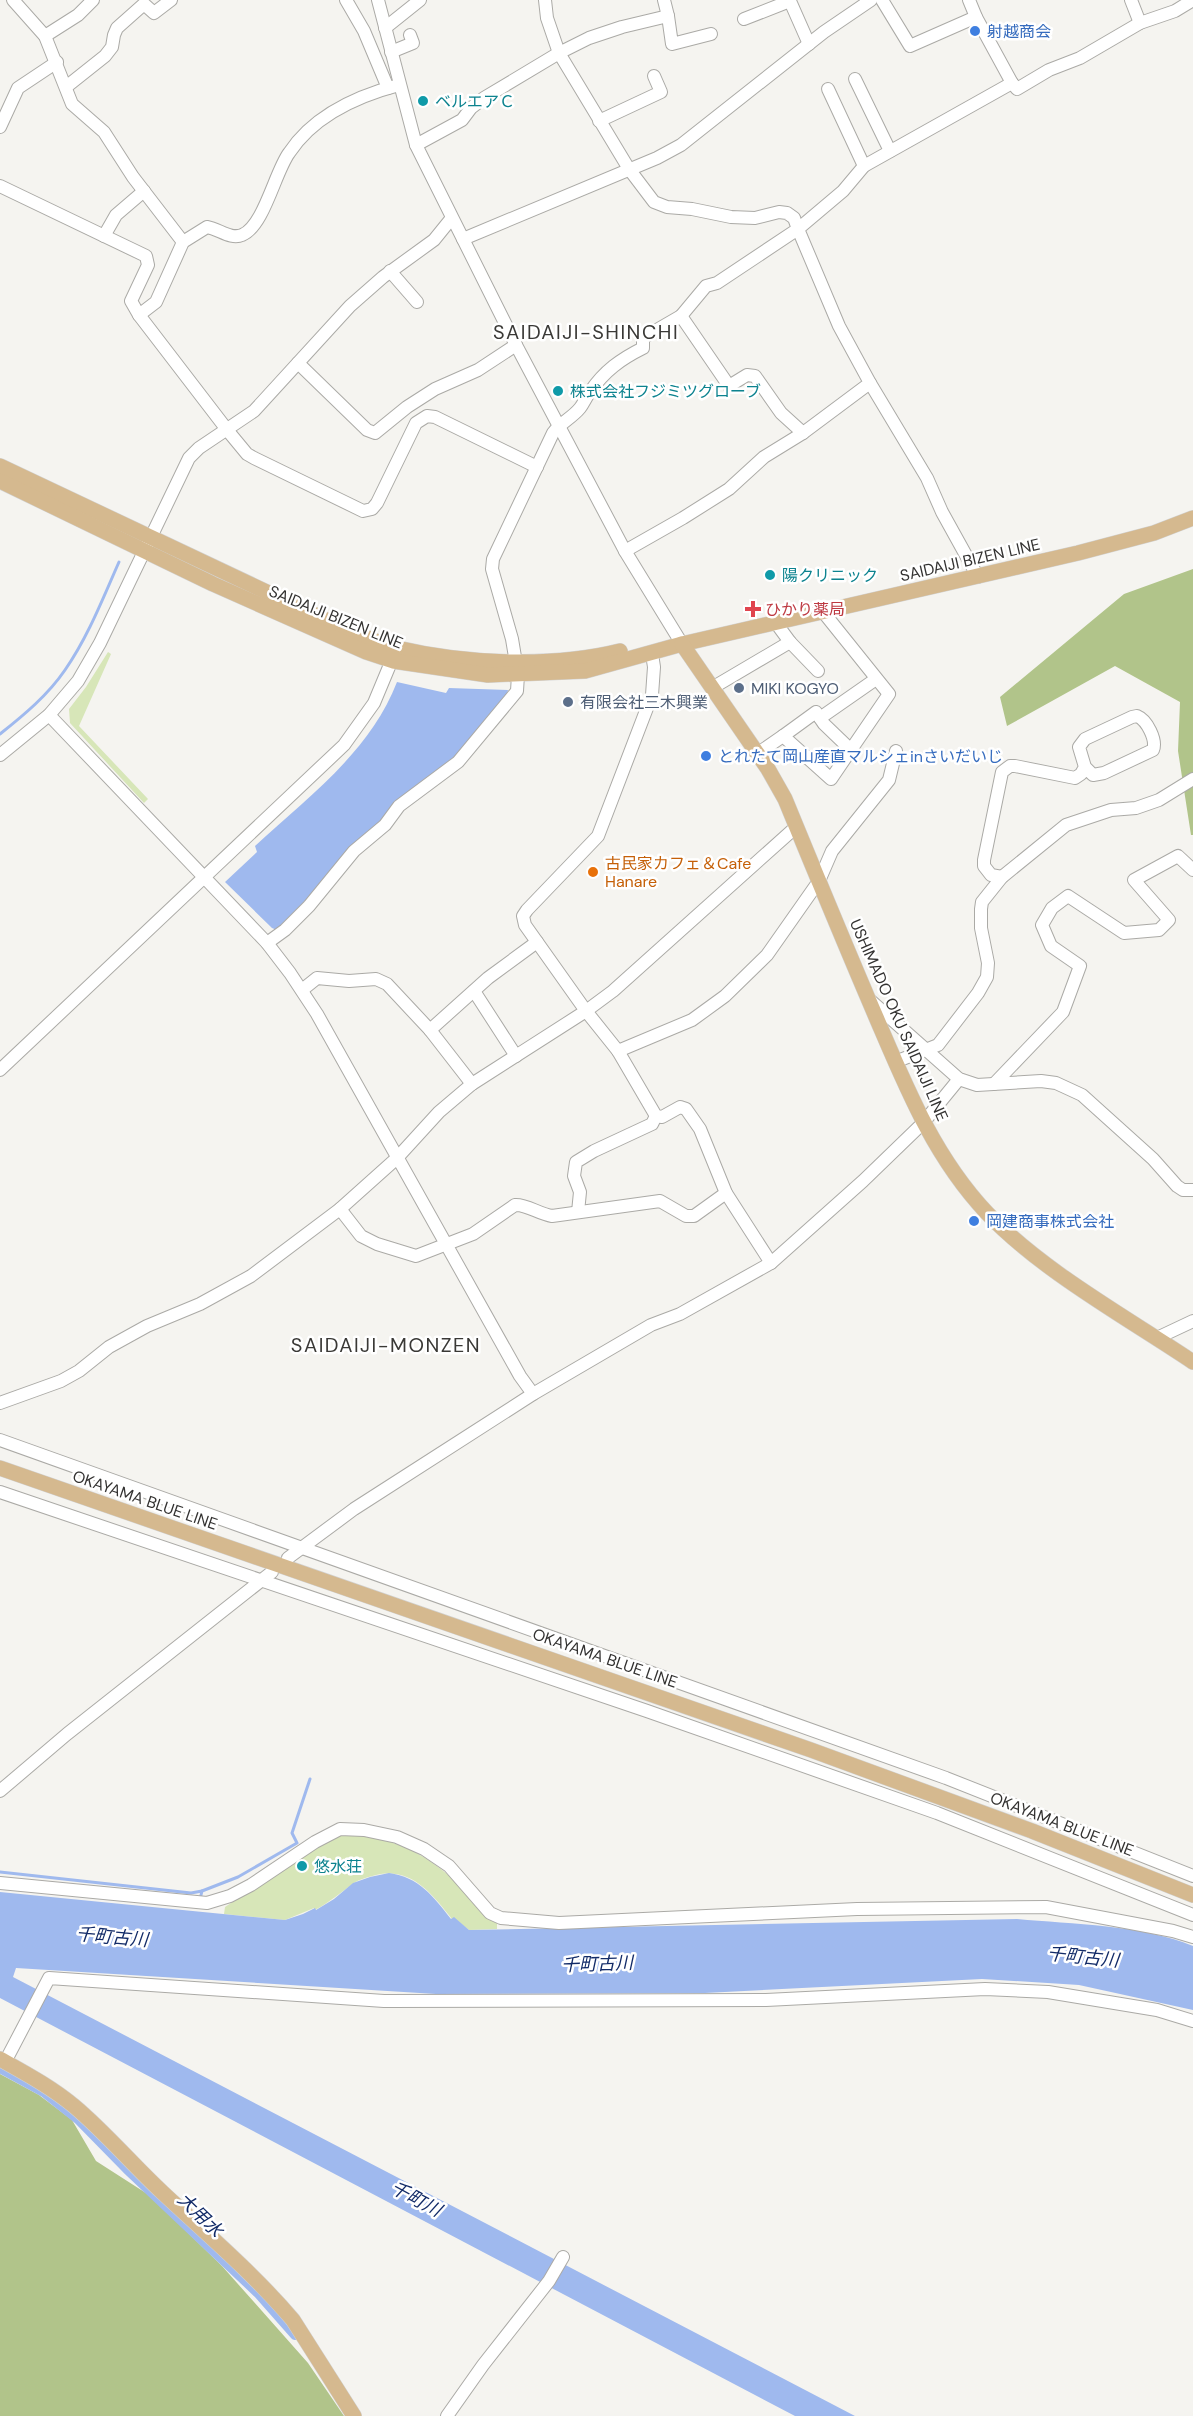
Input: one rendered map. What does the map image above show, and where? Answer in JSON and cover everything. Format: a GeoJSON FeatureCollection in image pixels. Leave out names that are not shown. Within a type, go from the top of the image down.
{"type":"FeatureCollection","features":[{"type":"Feature","properties":{"kind":"main road","name":"SAIDAIJI BIZEN LINE"},"geometry":{"type":"LineString","coordinates":[[0,466],[310,628],[394,655],[488,675],[517,668],[601,656],[650,644],[682,644]]}},
{"type":"Feature","properties":{"kind":"main road","name":"SAIDAIJI BIZEN LINE"},"geometry":{"type":"LineString","coordinates":[[0,481],[147,544]]}},
{"type":"Feature","properties":{"kind":"main road","name":"SAIDAIJI BIZEN LINE"},"geometry":{"type":"LineString","coordinates":[[517,668],[585,671],[682,644],[825,613],[1154,533],[1193,518]]}},
{"type":"Feature","properties":{"kind":"main road","name":"USHIMADO OKU SAIDAIJI LINE"},"geometry":{"type":"LineString","coordinates":[[682,644],[785,799],[895,1062],[923,1123],[942,1156],[968,1191],[1006,1231],[1047,1265],[1193,1362]]}},
{"type":"Feature","properties":{"kind":"main road","name":"OKAYAMA BLUE LINE"},"geometry":{"type":"LineString","coordinates":[[0,1468],[811,1750],[1032,1831],[1193,1895]]}},
{"type":"Feature","properties":{"kind":"main road"},"geometry":{"type":"LineString","coordinates":[[2,2061],[49,2086],[74,2106],[128,2161],[281,2306],[298,2328],[354,2416]]}},
{"type":"Feature","properties":{"kind":"street"},"geometry":{"type":"LineString","coordinates":[[13,0],[45,36],[72,104],[104,132],[144,191],[183,242]]}},
{"type":"Feature","properties":{"kind":"street"},"geometry":{"type":"LineString","coordinates":[[45,36],[78,15],[93,0]]}},
{"type":"Feature","properties":{"kind":"street"},"geometry":{"type":"LineString","coordinates":[[66,87],[105,56],[112,47],[117,28],[144,4],[154,13],[171,0]]}},
{"type":"Feature","properties":{"kind":"street"},"geometry":{"type":"LineString","coordinates":[[346,0],[394,86],[416,145],[516,345],[625,551],[682,644]]}},
{"type":"Feature","properties":{"kind":"street"},"geometry":{"type":"LineString","coordinates":[[378,0],[391,52],[394,86]]}},
{"type":"Feature","properties":{"kind":"street"},"geometry":{"type":"LineString","coordinates":[[385,28],[420,0]]}},
{"type":"Feature","properties":{"kind":"street"},"geometry":{"type":"LineString","coordinates":[[545,0],[547,18],[559,53],[629,169],[654,202],[667,207],[755,218],[779,212],[788,213],[794,218],[838,326],[927,478],[942,512],[978,577]]}},
{"type":"Feature","properties":{"kind":"street"},"geometry":{"type":"LineString","coordinates":[[664,0],[672,44],[711,34]]}},
{"type":"Feature","properties":{"kind":"street"},"geometry":{"type":"LineString","coordinates":[[462,239],[681,145],[809,44],[871,0]]}},
{"type":"Feature","properties":{"kind":"street"},"geometry":{"type":"LineString","coordinates":[[882,0],[910,46],[976,17]]}},
{"type":"Feature","properties":{"kind":"street"},"geometry":{"type":"LineString","coordinates":[[969,0],[976,17],[1017,89],[1050,70],[1080,58],[1140,23],[1175,11],[1192,0]]}},
{"type":"Feature","properties":{"kind":"street"},"geometry":{"type":"LineString","coordinates":[[1131,0],[1140,23]]}},
{"type":"Feature","properties":{"kind":"street"},"geometry":{"type":"LineString","coordinates":[[744,20],[790,1],[809,44]]}},
{"type":"Feature","properties":{"kind":"street"},"geometry":{"type":"LineString","coordinates":[[416,145],[462,120],[471,108],[484,98],[559,53],[589,38],[668,16]]}},
{"type":"Feature","properties":{"kind":"street"},"geometry":{"type":"LineString","coordinates":[[391,52],[413,43],[410,35]]}},
{"type":"Feature","properties":{"kind":"street"},"geometry":{"type":"LineString","coordinates":[[0,127],[18,88],[57,62]]}},
{"type":"Feature","properties":{"kind":"street"},"geometry":{"type":"LineString","coordinates":[[599,121],[661,92],[654,76]]}},
{"type":"Feature","properties":{"kind":"street"},"geometry":{"type":"LineString","coordinates":[[855,79],[890,151]]}},
{"type":"Feature","properties":{"kind":"street"},"geometry":{"type":"LineString","coordinates":[[267,944],[309,906],[354,851],[385,825],[399,806],[458,762],[517,691],[517,668],[512,639],[492,569],[493,559],[558,425],[582,406],[588,393],[605,372],[619,360],[643,348],[643,338],[681,316],[706,286],[717,283],[798,229],[843,190],[864,166],[1012,83]]}},
{"type":"Feature","properties":{"kind":"street"},"geometry":{"type":"LineString","coordinates":[[139,315],[156,302],[183,242],[207,227],[235,237],[248,232],[260,214],[288,154],[304,134],[325,116],[350,101],[394,86]]}},
{"type":"Feature","properties":{"kind":"street"},"geometry":{"type":"LineString","coordinates":[[828,89],[864,166]]}},
{"type":"Feature","properties":{"kind":"street"},"geometry":{"type":"LineString","coordinates":[[0,186],[148,258],[148,265],[131,301],[139,315],[247,454],[363,511],[372,509],[377,503],[416,423],[427,416],[435,417],[537,467]]}},
{"type":"Feature","properties":{"kind":"street"},"geometry":{"type":"LineString","coordinates":[[104,236],[116,215],[144,191]]}},
{"type":"Feature","properties":{"kind":"street"},"geometry":{"type":"LineString","coordinates":[[0,755],[49,715],[64,699],[89,662],[189,458],[199,448],[228,431],[254,411],[351,306],[390,272],[434,240],[452,219]]}},
{"type":"Feature","properties":{"kind":"street"},"geometry":{"type":"LineString","coordinates":[[390,272],[417,302]]}},
{"type":"Feature","properties":{"kind":"street"},"geometry":{"type":"LineString","coordinates":[[681,316],[729,386],[747,375],[755,376],[781,413],[803,433]]}},
{"type":"Feature","properties":{"kind":"street"},"geometry":{"type":"LineString","coordinates":[[298,363],[367,430],[375,433],[407,407],[435,389],[478,370],[516,345]]}},
{"type":"Feature","properties":{"kind":"street"},"geometry":{"type":"LineString","coordinates":[[625,551],[729,489],[764,458],[803,433],[870,382]]}},
{"type":"Feature","properties":{"kind":"street"},"geometry":{"type":"LineString","coordinates":[[783,736],[831,779],[888,694],[825,613]]}},
{"type":"Feature","properties":{"kind":"street"},"geometry":{"type":"LineString","coordinates":[[776,623],[790,642],[818,671]]}},
{"type":"Feature","properties":{"kind":"street"},"geometry":{"type":"LineString","coordinates":[[712,688],[790,642]]}},
{"type":"Feature","properties":{"kind":"street"},"geometry":{"type":"LineString","coordinates":[[652,654],[654,667],[652,695],[598,836],[527,909],[523,916],[525,925],[586,1011],[618,1051],[656,1116]]}},
{"type":"Feature","properties":{"kind":"street"},"geometry":{"type":"LineString","coordinates":[[0,1070],[344,745],[374,703],[394,655]]}},
{"type":"Feature","properties":{"kind":"street"},"geometry":{"type":"LineString","coordinates":[[820,718],[876,679]]}},
{"type":"Feature","properties":{"kind":"street"},"geometry":{"type":"LineString","coordinates":[[757,754],[816,712],[851,750]]}},
{"type":"Feature","properties":{"kind":"street"},"geometry":{"type":"LineString","coordinates":[[49,715],[267,944],[302,990],[520,1376],[533,1394]]}},
{"type":"Feature","properties":{"kind":"street"},"geometry":{"type":"LineString","coordinates":[[1002,877],[991,875],[984,866],[984,860],[1002,772],[1010,766],[1015,766],[1075,778],[1081,774],[1084,767],[1079,747],[1085,739],[1132,717],[1140,717],[1144,720],[1155,742],[1153,750],[1099,775],[1088,772],[1084,767]]}},
{"type":"Feature","properties":{"kind":"street"},"geometry":{"type":"LineString","coordinates":[[618,1051],[692,1020],[725,996],[767,955],[819,881],[832,851],[889,780],[896,751]]}},
{"type":"Feature","properties":{"kind":"street"},"geometry":{"type":"LineString","coordinates":[[895,1062],[938,1045],[978,993],[987,977],[988,963],[981,928],[982,902],[1002,877],[1066,825],[1111,810],[1136,808],[1159,800],[1193,778]]}},
{"type":"Feature","properties":{"kind":"street"},"geometry":{"type":"LineString","coordinates":[[0,1403],[61,1382],[109,1347],[147,1326],[200,1304],[250,1276],[340,1209],[398,1158],[439,1112],[472,1084],[586,1011],[613,991],[796,827]]}},
{"type":"Feature","properties":{"kind":"street"},"geometry":{"type":"LineString","coordinates":[[994,1084],[1063,1012],[1080,966],[1051,946],[1042,925],[1052,908],[1068,896],[1124,933],[1159,930],[1169,920],[1134,880],[1178,856],[1193,870]]}},
{"type":"Feature","properties":{"kind":"street"},"geometry":{"type":"LineString","coordinates":[[430,1030],[474,991],[537,942]]}},
{"type":"Feature","properties":{"kind":"street"},"geometry":{"type":"LineString","coordinates":[[302,990],[317,978],[349,981],[376,979],[387,984],[430,1030],[472,1084]]}},
{"type":"Feature","properties":{"kind":"street"},"geometry":{"type":"LineString","coordinates":[[474,991],[516,1056]]}},
{"type":"Feature","properties":{"kind":"street"},"geometry":{"type":"LineString","coordinates":[[868,998],[959,1079],[977,1084],[1041,1081],[1056,1083],[1082,1095],[1153,1159],[1176,1186],[1183,1190],[1193,1190]]}},
{"type":"Feature","properties":{"kind":"street"},"geometry":{"type":"LineString","coordinates":[[288,1558],[354,1509],[533,1394],[651,1325],[680,1314],[771,1263],[856,1188],[923,1123],[959,1079]]}},
{"type":"Feature","properties":{"kind":"street"},"geometry":{"type":"LineString","coordinates":[[656,1116],[662,1117],[680,1107],[686,1109],[700,1129],[726,1193],[771,1263]]}},
{"type":"Feature","properties":{"kind":"street"},"geometry":{"type":"LineString","coordinates":[[578,1212],[580,1192],[574,1176],[576,1162],[652,1124],[656,1116]]}},
{"type":"Feature","properties":{"kind":"street"},"geometry":{"type":"LineString","coordinates":[[340,1209],[361,1236],[377,1244],[416,1256],[472,1234],[515,1205],[522,1204],[540,1214],[552,1216],[660,1201],[686,1216],[694,1216],[726,1193]]}},
{"type":"Feature","properties":{"kind":"street"},"geometry":{"type":"LineString","coordinates":[[1158,1338],[1193,1321]]}},
{"type":"Feature","properties":{"kind":"street"},"geometry":{"type":"LineString","coordinates":[[0,1440],[303,1548],[657,1681],[945,1783],[1193,1876]]}},
{"type":"Feature","properties":{"kind":"street"},"geometry":{"type":"LineString","coordinates":[[0,1492],[261,1581],[649,1707],[938,1809],[1193,1915]]}},
{"type":"Feature","properties":{"kind":"street"},"geometry":{"type":"LineString","coordinates":[[0,1791],[85,1719],[272,1572]]}},
{"type":"Feature","properties":{"kind":"street"},"geometry":{"type":"LineString","coordinates":[[0,1882],[207,1903],[230,1896],[250,1885],[340,1828],[397,1837],[424,1848],[449,1866],[490,1913],[501,1918],[559,1923],[856,1909],[1046,1907],[1173,1931],[1193,1937]]}},
{"type":"Feature","properties":{"kind":"street"},"geometry":{"type":"LineString","coordinates":[[2,2061],[49,1978],[384,2001],[766,2000],[985,1989],[1048,1992],[1157,2010],[1193,2021]]}},
{"type":"Feature","properties":{"kind":"street"},"geometry":{"type":"LineString","coordinates":[[447,2416],[483,2365],[541,2292],[563,2257]]}},
{"type":"Feature","properties":{"kind":"green space"},"geometry":{"type":"Polygon","coordinates":[[[1193,569],[1193,835],[1191,835],[1178,751],[1180,702],[1115,666],[1007,726],[1000,697],[1124,594],[1193,569]]]}},
{"type":"Feature","properties":{"kind":"green space"},"geometry":{"type":"Polygon","coordinates":[[[108,652],[111,654],[79,726],[148,799],[144,803],[70,723],[69,709],[108,652]]]}},
{"type":"Feature","properties":{"kind":"green space"},"geometry":{"type":"Polygon","coordinates":[[[341,1833],[368,1836],[391,1842],[429,1860],[462,1887],[497,1922],[497,1929],[469,1930],[454,1918],[452,1919],[437,1900],[420,1885],[400,1875],[389,1874],[359,1880],[315,1910],[314,1908],[285,1920],[224,1914],[225,1907],[313,1848],[341,1833]]]}},
{"type":"Feature","properties":{"kind":"green space"},"geometry":{"type":"Polygon","coordinates":[[[0,2074],[39,2095],[72,2120],[96,2161],[149,2195],[222,2266],[308,2363],[344,2416],[0,2416],[0,2074]]]}},
{"type":"Feature","properties":{"kind":"water"},"geometry":{"type":"Polygon","coordinates":[[[397,682],[446,693],[449,688],[508,690],[457,755],[397,802],[379,825],[279,931],[272,928],[225,882],[257,852],[255,846],[316,791],[354,752],[371,730],[397,682]]]}},
{"type":"Feature","properties":{"kind":"water"},"geometry":{"type":"Polygon","coordinates":[[[389,1873],[400,1875],[417,1883],[431,1895],[451,1919],[454,1917],[469,1930],[1017,1919],[1130,1930],[1173,1939],[1193,1946],[1193,2010],[1079,1985],[982,1979],[705,1993],[436,1994],[16,1968],[13,1977],[855,2416],[795,2416],[0,1998],[0,1892],[285,1920],[315,1908],[316,1910],[353,1883],[389,1873]]]}},
{"type":"Feature","properties":{"kind":"waterway"},"geometry":{"type":"LineString","coordinates":[[0,734],[27,712],[65,670],[88,631],[119,562]]}},
{"type":"Feature","properties":{"kind":"waterway"},"geometry":{"type":"LineString","coordinates":[[200,1899],[202,1891],[238,1877],[297,1843],[292,1833],[310,1779]]}},
{"type":"Feature","properties":{"kind":"waterway"},"geometry":{"type":"LineString","coordinates":[[0,1872],[191,1893],[202,1891]]}},
{"type":"Feature","properties":{"kind":"waterway","name":"大用水"},"geometry":{"type":"LineString","coordinates":[[0,2068],[44,2092],[78,2119],[127,2169],[258,2293],[295,2335]]}},
{"type":"Feature","properties":{"kind":"place","name":"射越商会"},"geometry":{"type":"Point","coordinates":[975,31]}},
{"type":"Feature","properties":{"kind":"place","name":"ベルエアＣ"},"geometry":{"type":"Point","coordinates":[423,101]}},
{"type":"Feature","properties":{"kind":"place","name":"株式会社フジミツグローブ"},"geometry":{"type":"Point","coordinates":[558,391]}},
{"type":"Feature","properties":{"kind":"place","name":"陽クリニック"},"geometry":{"type":"Point","coordinates":[770,575]}},
{"type":"Feature","properties":{"kind":"place","name":"ひかり薬局"},"geometry":{"type":"Point","coordinates":[753,609]}},
{"type":"Feature","properties":{"kind":"place","name":"MIKI KOGYO"},"geometry":{"type":"Point","coordinates":[739,688]}},
{"type":"Feature","properties":{"kind":"place","name":"有限会社三木興業"},"geometry":{"type":"Point","coordinates":[568,702]}},
{"type":"Feature","properties":{"kind":"place","name":"とれたて岡山産直マルシェinさいだいじ"},"geometry":{"type":"Point","coordinates":[706,756]}},
{"type":"Feature","properties":{"kind":"place","name":"古民家カフェ＆Cafe Hanare"},"geometry":{"type":"Point","coordinates":[593,872]}},
{"type":"Feature","properties":{"kind":"place","name":"岡建商事株式会社"},"geometry":{"type":"Point","coordinates":[974,1221]}},
{"type":"Feature","properties":{"kind":"place","name":"悠水荘"},"geometry":{"type":"Point","coordinates":[302,1866]}},
{"type":"Feature","properties":{"kind":"district","name":"SAIDAIJI-SHINCHI"},"geometry":{"type":"Point","coordinates":[586,332]}},
{"type":"Feature","properties":{"kind":"district","name":"SAIDAIJI-MONZEN"},"geometry":{"type":"Point","coordinates":[386,1345]}},
{"type":"Feature","properties":{"kind":"water label","name":"千町古川"},"geometry":{"type":"Point","coordinates":[112,1937]}},
{"type":"Feature","properties":{"kind":"water label","name":"千町古川"},"geometry":{"type":"Point","coordinates":[1083,1957]}},
{"type":"Feature","properties":{"kind":"water label","name":"千町古川"},"geometry":{"type":"Point","coordinates":[597,1964]}},
{"type":"Feature","properties":{"kind":"water label","name":"千町川"},"geometry":{"type":"Point","coordinates":[416,2199]}}]}
